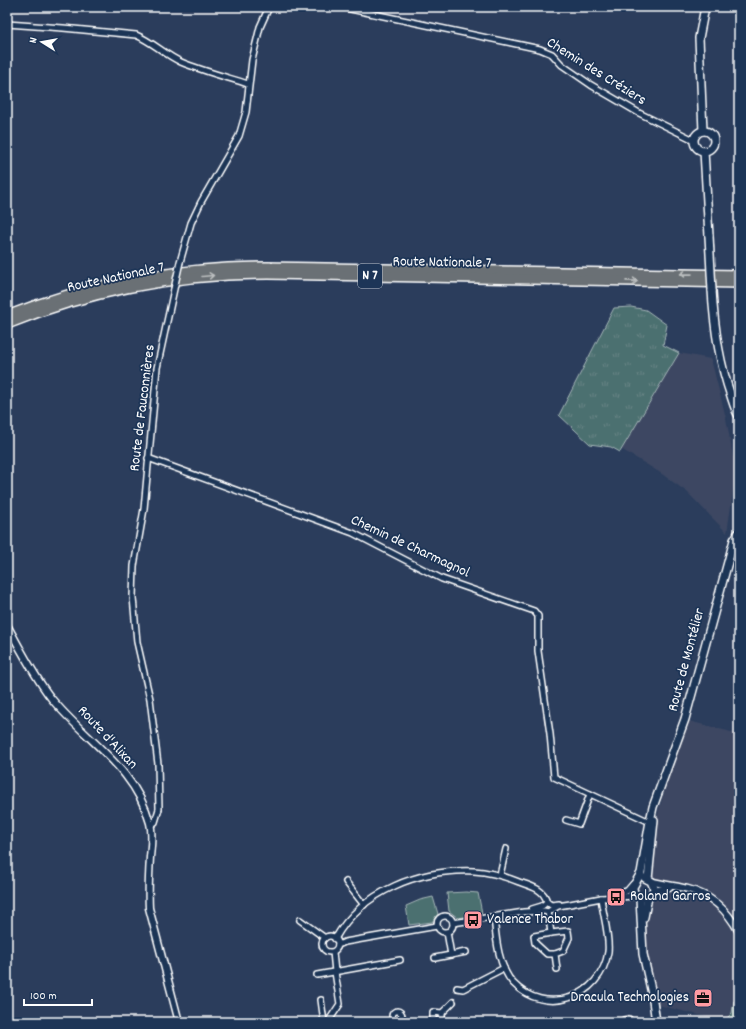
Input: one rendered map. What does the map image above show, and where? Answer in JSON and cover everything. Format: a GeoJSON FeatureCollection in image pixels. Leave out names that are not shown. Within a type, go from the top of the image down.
{"type":"FeatureCollection","features":[{"type":"Feature","properties":{"kind":"highway","name":"Route Nationale 7"},"geometry":{"type":"LineString","coordinates":[[7,316],[55,298],[111,283],[162,274],[218,268],[274,267],[739,275]]}},
{"type":"Feature","properties":{"kind":"highway","name":"Route Nationale 7"},"geometry":{"type":"LineString","coordinates":[[7,324],[71,301],[123,288],[166,280],[229,275],[276,274],[739,283]]}},
{"type":"Feature","properties":{"kind":"main road"},"geometry":{"type":"LineString","coordinates":[[703,131],[699,38],[705,7]]}},
{"type":"Feature","properties":{"kind":"main road"},"geometry":{"type":"LineString","coordinates":[[706,131],[712,134],[714,140],[713,147],[704,151],[696,146],[694,140],[697,134],[706,131]]}},
{"type":"Feature","properties":{"kind":"main road"},"geometry":{"type":"LineString","coordinates":[[704,151],[716,333],[726,383],[739,416]]}},
{"type":"Feature","properties":{"kind":"main road","name":"Route de Montélier"},"geometry":{"type":"LineString","coordinates":[[639,878],[658,794],[685,719],[734,540],[739,532]]}},
{"type":"Feature","properties":{"kind":"main road","name":"Route de Montélier"},"geometry":{"type":"LineString","coordinates":[[642,929],[654,888],[650,880],[652,823]]}},
{"type":"Feature","properties":{"kind":"main road"},"geometry":{"type":"LineString","coordinates":[[633,884],[639,878],[650,880]]}},
{"type":"Feature","properties":{"kind":"main road","name":"Route de Montélier"},"geometry":{"type":"LineString","coordinates":[[633,884],[633,890],[638,897],[643,954],[652,994],[656,1022]]}},
{"type":"Feature","properties":{"kind":"main road"},"geometry":{"type":"LineString","coordinates":[[638,897],[651,894]]}},
{"type":"Feature","properties":{"kind":"street","name":"Route de Fauconnières"},"geometry":{"type":"LineString","coordinates":[[151,825],[155,822],[159,809],[158,764],[150,699],[137,642],[133,597],[134,566],[144,509],[157,368],[180,262],[191,223],[239,136],[246,112],[248,84],[252,60],[260,27],[269,7]]}},
{"type":"Feature","properties":{"kind":"street","name":"Chemin des Créziers"},"geometry":{"type":"LineString","coordinates":[[340,7],[540,49],[552,54],[562,65],[591,85],[638,113],[694,140]]}},
{"type":"Feature","properties":{"kind":"street"},"geometry":{"type":"LineString","coordinates":[[7,24],[136,35],[147,40],[181,62],[248,84]]}},
{"type":"Feature","properties":{"kind":"street","name":"Chemin de Charmagnol"},"geometry":{"type":"LineString","coordinates":[[148,458],[353,533],[442,579],[534,610],[538,616],[538,651],[550,734],[554,777],[652,823]]}},
{"type":"Feature","properties":{"kind":"street","name":"Route d'Alixan"},"geometry":{"type":"LineString","coordinates":[[7,625],[40,682],[52,699],[125,774],[144,803],[151,825],[148,891],[149,908],[179,1022]]}},
{"type":"Feature","properties":{"kind":"street"},"geometry":{"type":"LineString","coordinates":[[566,820],[579,824],[590,794]]}},
{"type":"Feature","properties":{"kind":"street"},"geometry":{"type":"LineString","coordinates":[[500,875],[506,849]]}},
{"type":"Feature","properties":{"kind":"street"},"geometry":{"type":"LineString","coordinates":[[335,939],[351,917],[364,905],[387,890],[400,883],[427,875],[459,871],[475,871],[500,875],[540,890],[545,896],[552,933]]}},
{"type":"Feature","properties":{"kind":"street"},"geometry":{"type":"LineString","coordinates":[[650,880],[700,893],[723,909],[739,932]]}},
{"type":"Feature","properties":{"kind":"street"},"geometry":{"type":"LineString","coordinates":[[346,882],[364,905]]}},
{"type":"Feature","properties":{"kind":"street"},"geometry":{"type":"LineString","coordinates":[[453,923],[601,898],[624,893],[633,884]]}},
{"type":"Feature","properties":{"kind":"street"},"geometry":{"type":"LineString","coordinates":[[651,894],[678,888]]}},
{"type":"Feature","properties":{"kind":"street"},"geometry":{"type":"LineString","coordinates":[[601,898],[638,897]]}},
{"type":"Feature","properties":{"kind":"street"},"geometry":{"type":"LineString","coordinates":[[494,917],[501,960],[513,983],[534,997],[542,1000],[553,1001],[574,997],[592,985],[606,962],[608,951],[607,935],[601,898]]}},
{"type":"Feature","properties":{"kind":"street"},"geometry":{"type":"LineString","coordinates":[[444,917],[451,919],[453,923],[452,929],[447,932],[442,932],[437,926],[439,920],[444,917]]}},
{"type":"Feature","properties":{"kind":"street"},"geometry":{"type":"LineString","coordinates":[[300,920],[326,938],[330,937],[335,939],[338,945]]}},
{"type":"Feature","properties":{"kind":"street"},"geometry":{"type":"LineString","coordinates":[[328,1022],[340,1004],[334,972],[333,952],[338,945],[345,942],[437,926]]}},
{"type":"Feature","properties":{"kind":"street"},"geometry":{"type":"LineString","coordinates":[[568,931],[569,938],[563,951],[555,954],[547,954],[535,944],[534,936],[552,933],[568,931]]}},
{"type":"Feature","properties":{"kind":"street"},"geometry":{"type":"LineString","coordinates":[[447,932],[451,955]]}},
{"type":"Feature","properties":{"kind":"street"},"geometry":{"type":"LineString","coordinates":[[326,938],[322,942],[324,949],[328,952],[333,952]]}},
{"type":"Feature","properties":{"kind":"street"},"geometry":{"type":"LineString","coordinates":[[435,958],[466,952]]}},
{"type":"Feature","properties":{"kind":"street"},"geometry":{"type":"LineString","coordinates":[[555,954],[557,969]]}},
{"type":"Feature","properties":{"kind":"street"},"geometry":{"type":"LineString","coordinates":[[317,974],[400,960]]}},
{"type":"Feature","properties":{"kind":"street"},"geometry":{"type":"LineString","coordinates":[[457,988],[463,989],[504,968]]}},
{"type":"Feature","properties":{"kind":"street"},"geometry":{"type":"LineString","coordinates":[[321,1000],[324,1022]]}},
{"type":"Feature","properties":{"kind":"street"},"geometry":{"type":"LineString","coordinates":[[442,1013],[433,1012],[433,1022],[442,1022],[442,1013],[453,1002]]}},
{"type":"Feature","properties":{"kind":"street"},"geometry":{"type":"LineString","coordinates":[[623,1022],[624,1020],[629,1019],[631,1022]]}},
{"type":"Feature","properties":{"kind":"shaded area"},"geometry":{"type":"Polygon","coordinates":[[[679,353],[711,359],[726,418],[735,466],[734,486],[727,533],[687,492],[659,472],[621,449],[679,353]]]}},
{"type":"Feature","properties":{"kind":"shaded area"},"geometry":{"type":"Polygon","coordinates":[[[689,721],[739,734],[739,1002],[734,1001],[732,1013],[723,1022],[717,1022],[715,1019],[658,1005],[648,960],[646,943],[645,929],[649,901],[656,895],[652,871],[656,823],[672,765],[689,721]]]}},
{"type":"Feature","properties":{"kind":"green space"},"geometry":{"type":"Polygon","coordinates":[[[631,307],[646,310],[667,325],[663,345],[679,353],[620,452],[611,447],[590,444],[559,415],[614,308],[631,307]]]}},
{"type":"Feature","properties":{"kind":"green space"},"geometry":{"type":"Polygon","coordinates":[[[447,893],[478,893],[482,913],[458,918],[449,911],[447,893]]]}},
{"type":"Feature","properties":{"kind":"green space"},"geometry":{"type":"Polygon","coordinates":[[[433,897],[438,914],[432,922],[409,925],[406,906],[420,900],[433,897]]]}},
{"type":"Feature","properties":{"kind":"green space"},"geometry":{"type":"Polygon","coordinates":[[[734,1001],[739,1002],[739,1022],[723,1022],[732,1013],[734,1001]]]}},
{"type":"Feature","properties":{"kind":"place","name":"Roland Garros"},"geometry":{"type":"Point","coordinates":[616,897]}},
{"type":"Feature","properties":{"kind":"place","name":"Valence Thabor"},"geometry":{"type":"Point","coordinates":[473,920]}},
{"type":"Feature","properties":{"kind":"place","name":"Dracula Technologies"},"geometry":{"type":"Point","coordinates":[703,998]}}]}
